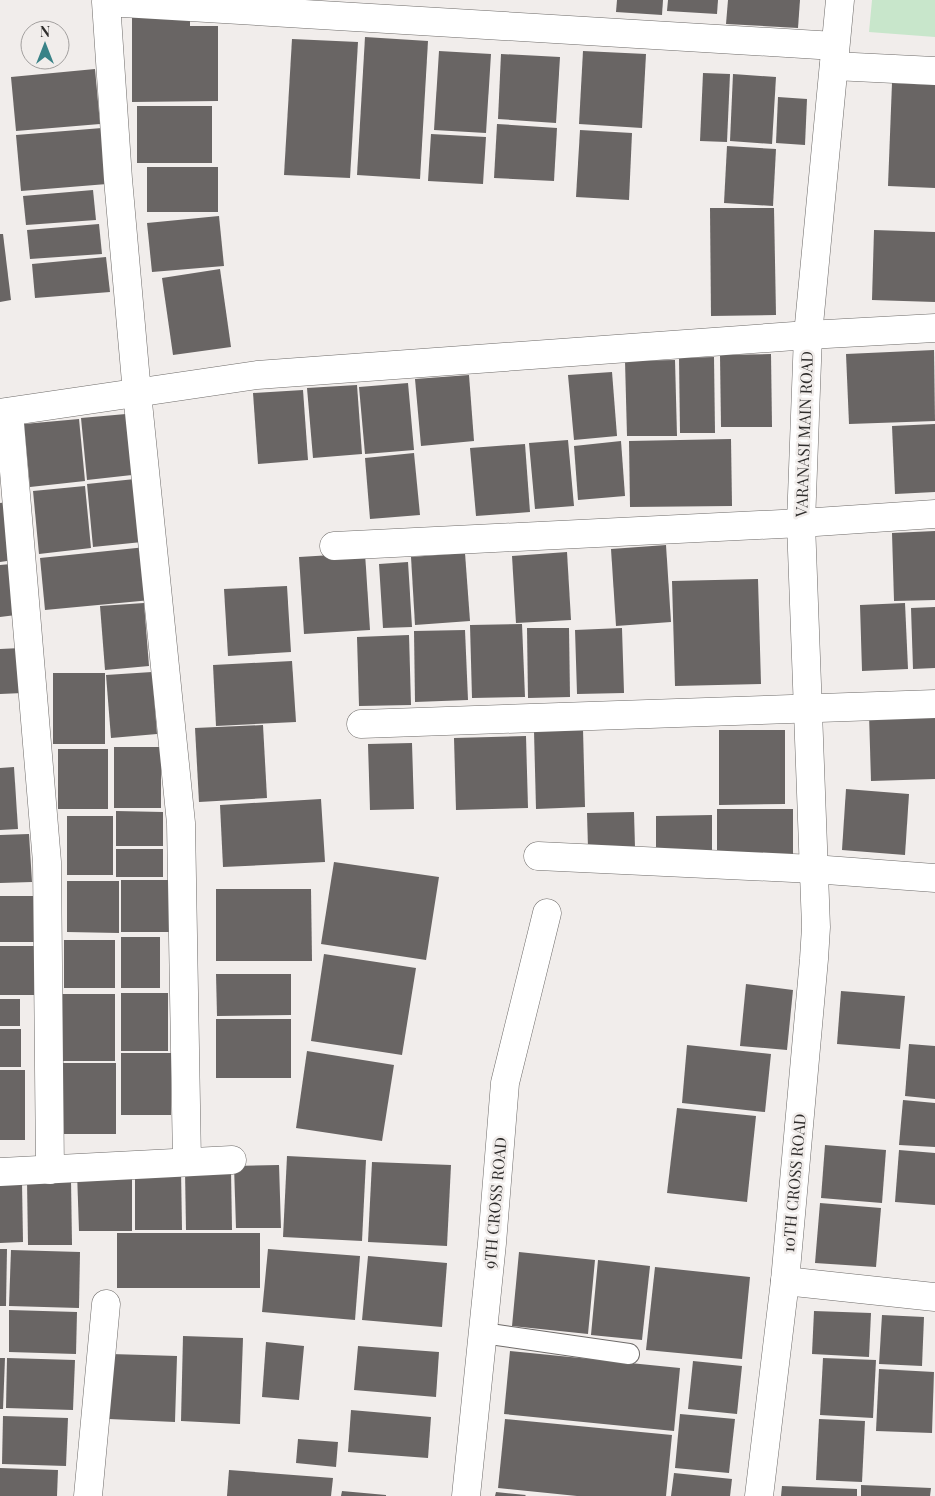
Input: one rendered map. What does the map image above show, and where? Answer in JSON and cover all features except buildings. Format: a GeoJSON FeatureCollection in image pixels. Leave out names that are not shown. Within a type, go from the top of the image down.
{"type":"FeatureCollection","features":[{"type":"Feature","properties":{"kind":"street","name":"VARANASI MAIN ROAD"},"geometry":{"type":"LineString","coordinates":[[813,868],[801,523],[808,335],[840,0]]}},
{"type":"Feature","properties":{"kind":"street"},"geometry":{"type":"LineString","coordinates":[[187,1162],[181,822],[137,393],[118,179],[106,2],[835,56],[935,71]]}},
{"type":"Feature","properties":{"kind":"street"},"geometry":{"type":"LineString","coordinates":[[50,1170],[46,862],[4,412],[257,374],[808,335],[935,328]]}},
{"type":"Feature","properties":{"kind":"street"},"geometry":{"type":"LineString","coordinates":[[334,546],[801,523],[935,514]]}},
{"type":"Feature","properties":{"kind":"street"},"geometry":{"type":"LineString","coordinates":[[361,724],[935,704]]}},
{"type":"Feature","properties":{"kind":"street"},"geometry":{"type":"LineString","coordinates":[[538,856],[813,868],[935,878]]}},
{"type":"Feature","properties":{"kind":"street","name":"10TH CROSS ROAD"},"geometry":{"type":"LineString","coordinates":[[759,1496],[785,1281],[814,959],[813,868]]}},
{"type":"Feature","properties":{"kind":"street","name":"9TH CROSS ROAD"},"geometry":{"type":"LineString","coordinates":[[466,1496],[483,1333],[505,1083],[547,913]]}},
{"type":"Feature","properties":{"kind":"street"},"geometry":{"type":"LineString","coordinates":[[0,1172],[232,1160]]}},
{"type":"Feature","properties":{"kind":"street"},"geometry":{"type":"LineString","coordinates":[[785,1281],[935,1297]]}},
{"type":"Feature","properties":{"kind":"street"},"geometry":{"type":"LineString","coordinates":[[88,1496],[106,1304]]}},
{"type":"Feature","properties":{"kind":"lane"},"geometry":{"type":"LineString","coordinates":[[483,1333],[629,1354]]}},
{"type":"Feature","properties":{"kind":"green space"},"geometry":{"type":"Polygon","coordinates":[[[872,0],[935,0],[935,37],[869,32],[872,0]]]}}]}
